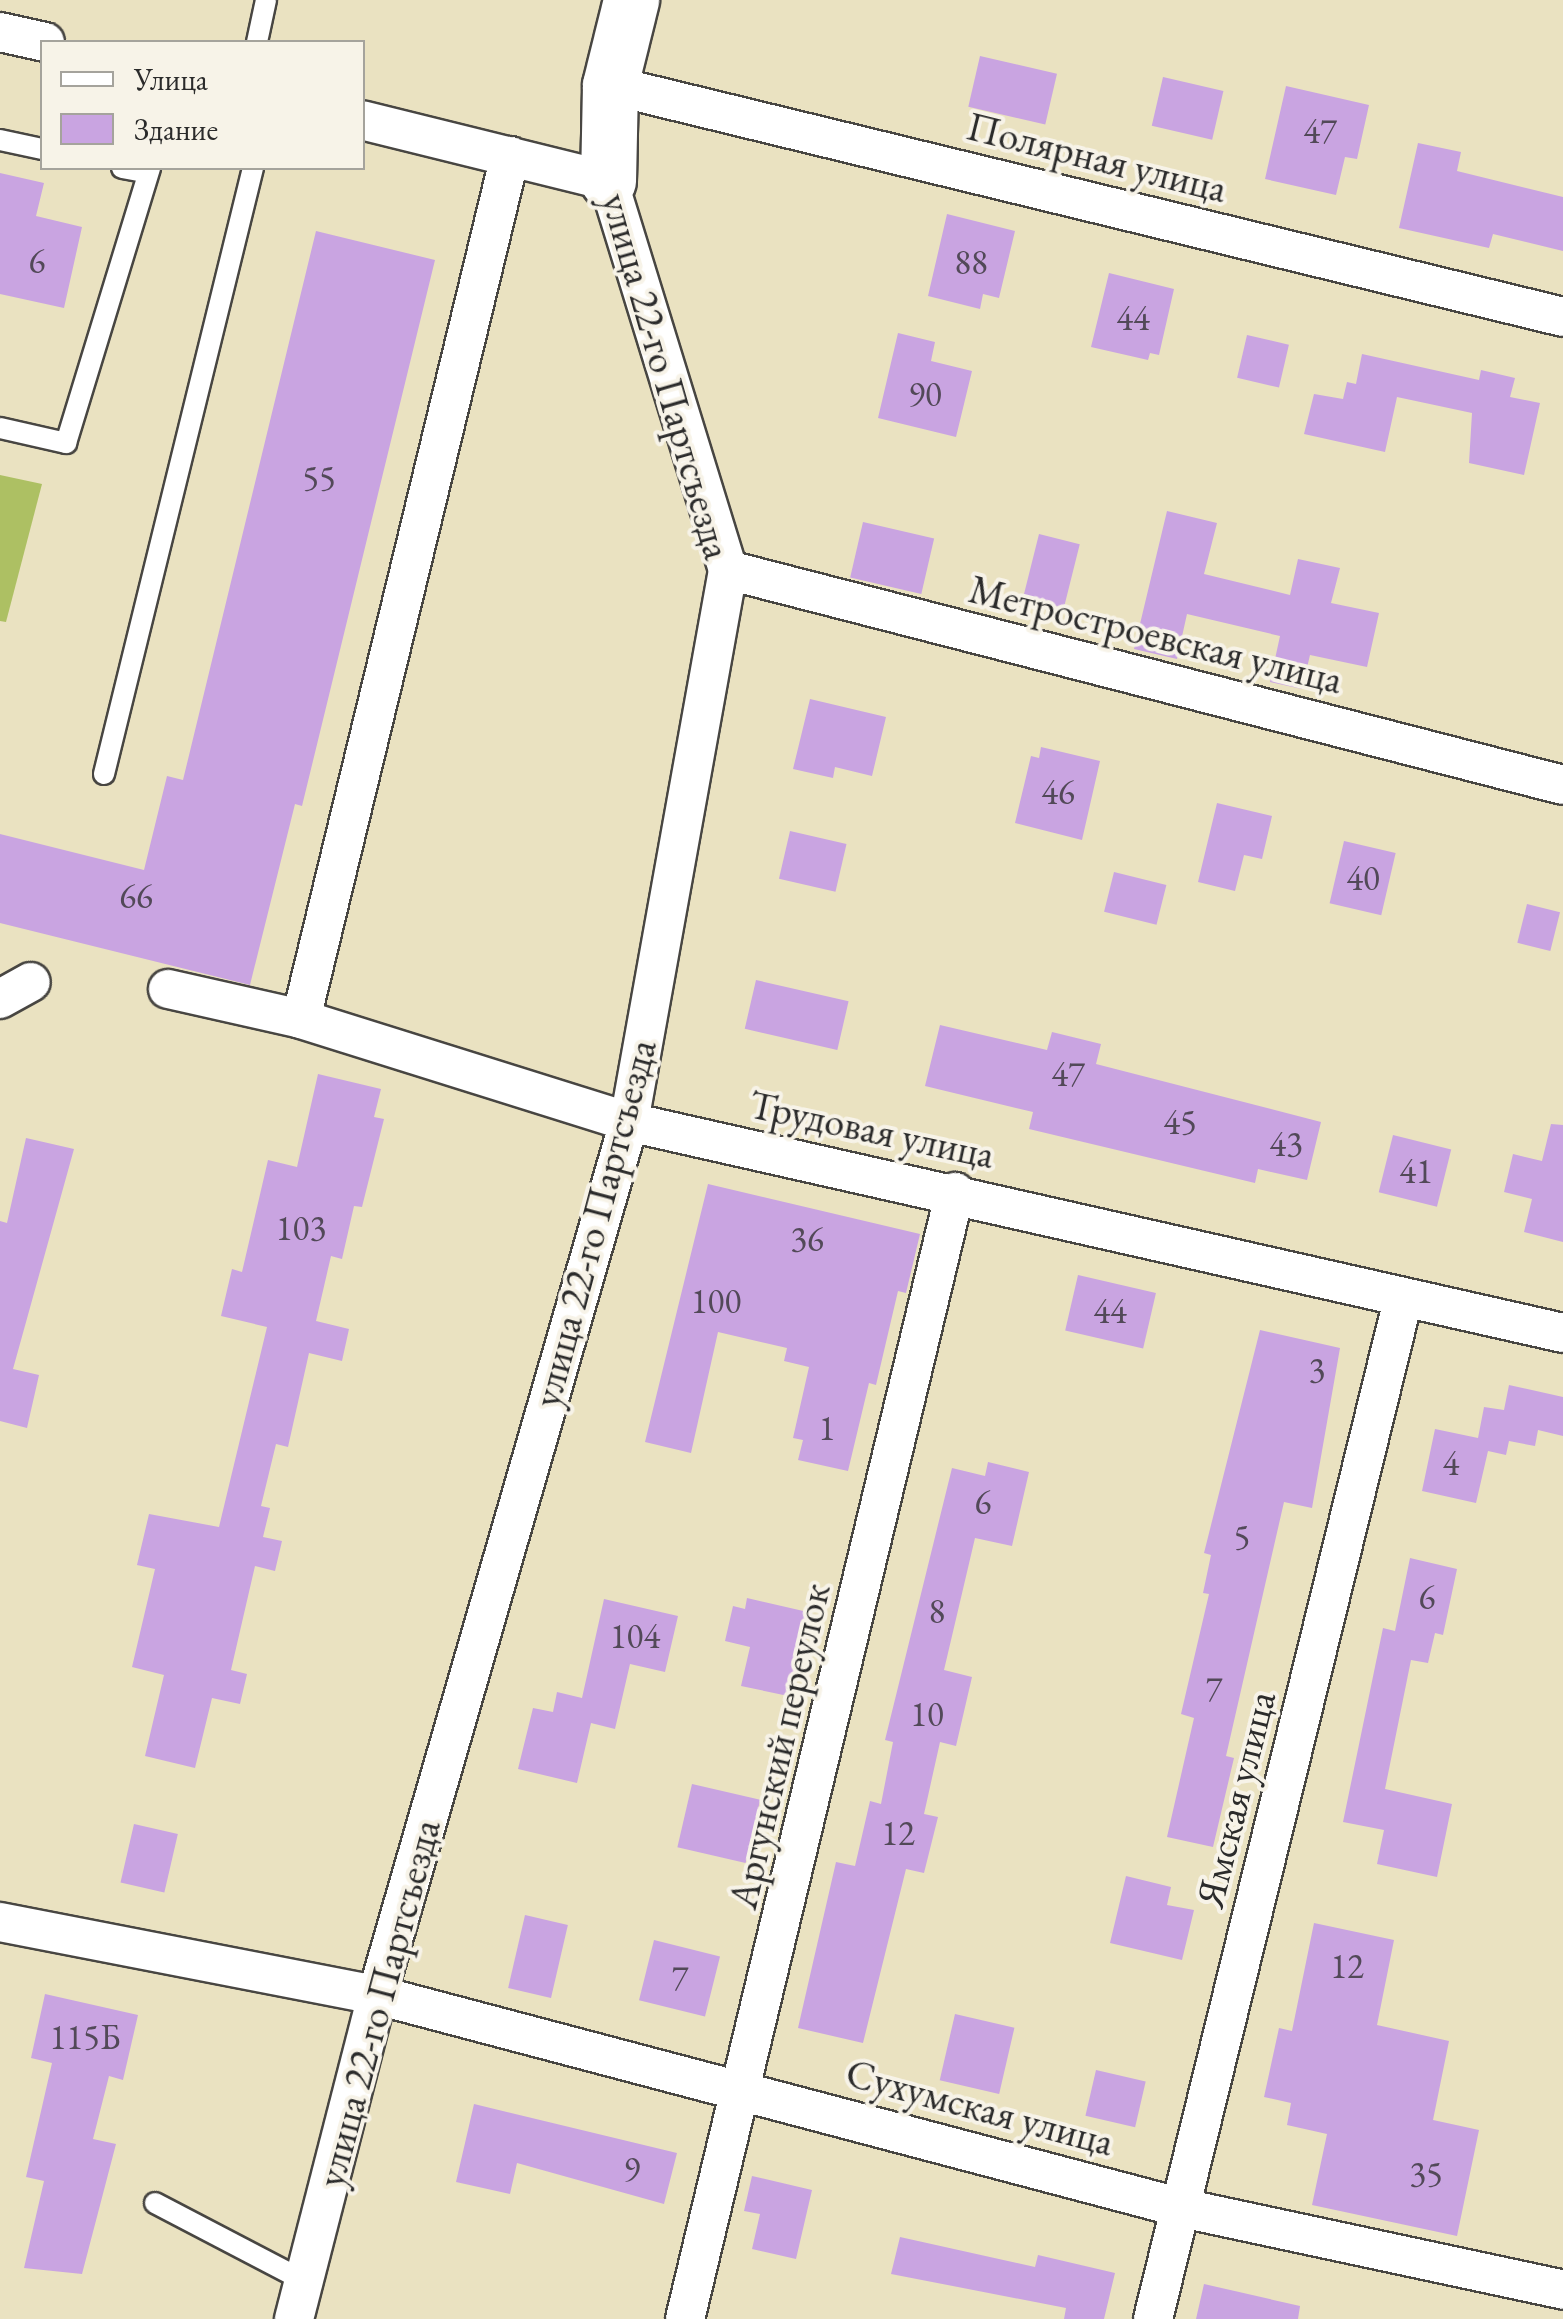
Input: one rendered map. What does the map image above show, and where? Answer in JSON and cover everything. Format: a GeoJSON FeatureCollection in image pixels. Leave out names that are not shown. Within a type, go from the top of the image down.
{"type":"FeatureCollection","features":[{"type":"Feature","properties":{"kind":"street","name":"улица 22-го Партсъезда"},"geometry":{"type":"LineString","coordinates":[[294,2319],[376,1995],[629,1122],[728,570],[608,181],[610,85],[631,0]]}},
{"type":"Feature","properties":{"kind":"street"},"geometry":{"type":"LineString","coordinates":[[0,32],[40,41]]}},
{"type":"Feature","properties":{"kind":"street","name":"Полярная улица"},"geometry":{"type":"LineString","coordinates":[[610,85],[1563,318]]}},
{"type":"Feature","properties":{"kind":"street"},"geometry":{"type":"LineString","coordinates":[[365,121],[608,181]]}},
{"type":"Feature","properties":{"kind":"street"},"geometry":{"type":"LineString","coordinates":[[301,1019],[510,156]]}},
{"type":"Feature","properties":{"kind":"street","name":"Метростроевская улица"},"geometry":{"type":"LineString","coordinates":[[728,570],[1563,785]]}},
{"type":"Feature","properties":{"kind":"street","name":"Трудовая улица"},"geometry":{"type":"LineString","coordinates":[[168,989],[301,1019],[629,1122],[955,1192],[1404,1300],[1563,1334]]}},
{"type":"Feature","properties":{"kind":"street","name":"Аргунский переулок"},"geometry":{"type":"LineString","coordinates":[[685,2319],[744,2090],[955,1192]]}},
{"type":"Feature","properties":{"kind":"street","name":"Ямская улица"},"geometry":{"type":"LineString","coordinates":[[1152,2319],[1404,1300]]}},
{"type":"Feature","properties":{"kind":"street","name":"Сухумская улица"},"geometry":{"type":"LineString","coordinates":[[0,1922],[376,1995],[1182,2208],[1563,2290]]}},
{"type":"Feature","properties":{"kind":"lane"},"geometry":{"type":"LineString","coordinates":[[257,40],[266,0]]}},
{"type":"Feature","properties":{"kind":"lane"},"geometry":{"type":"LineString","coordinates":[[0,140],[40,150]]}},
{"type":"Feature","properties":{"kind":"lane"},"geometry":{"type":"LineString","coordinates":[[0,428],[66,443],[147,170]]}},
{"type":"Feature","properties":{"kind":"lane"},"geometry":{"type":"LineString","coordinates":[[104,774],[253,170]]}},
{"type":"Feature","properties":{"kind":"lane"},"geometry":{"type":"LineString","coordinates":[[155,2203],[304,2281]]}},
{"type":"Feature","properties":{"kind":"green space"},"geometry":{"type":"Polygon","coordinates":[[[0,475],[42,484],[6,622],[0,621],[0,475]]]}},
{"type":"Feature","properties":{"kind":"building"},"geometry":{"type":"Polygon","coordinates":[[[980,56],[1057,74],[1045,124],[968,107],[980,56]]]}},
{"type":"Feature","properties":{"kind":"building"},"geometry":{"type":"Polygon","coordinates":[[[1163,77],[1223,91],[1212,140],[1152,126],[1163,77]]]}},
{"type":"Feature","properties":{"kind":"building"},"geometry":{"type":"Polygon","coordinates":[[[1286,86],[1369,105],[1357,159],[1345,157],[1336,195],[1265,179],[1286,86]]]}},
{"type":"Feature","properties":{"kind":"building"},"geometry":{"type":"Polygon","coordinates":[[[1418,143],[1461,152],[1457,171],[1563,197],[1563,251],[1493,234],[1489,248],[1399,228],[1418,143]]]}},
{"type":"Feature","properties":{"kind":"building"},"geometry":{"type":"Polygon","coordinates":[[[0,173],[44,183],[36,216],[82,227],[64,308],[0,294],[0,173]]]}},
{"type":"Feature","properties":{"kind":"building"},"geometry":{"type":"Polygon","coordinates":[[[947,214],[1015,231],[999,298],[983,294],[980,309],[928,296],[947,214]]]}},
{"type":"Feature","properties":{"kind":"building"},"geometry":{"type":"Polygon","coordinates":[[[316,231],[435,260],[302,806],[295,804],[250,985],[0,923],[0,834],[144,870],[167,776],[183,780],[316,231]]]}},
{"type":"Feature","properties":{"kind":"building"},"geometry":{"type":"Polygon","coordinates":[[[1109,273],[1174,289],[1159,355],[1150,353],[1148,360],[1091,347],[1109,273]]]}},
{"type":"Feature","properties":{"kind":"building"},"geometry":{"type":"Polygon","coordinates":[[[898,333],[935,342],[931,361],[972,371],[956,437],[878,418],[898,333]]]}},
{"type":"Feature","properties":{"kind":"building"},"geometry":{"type":"Polygon","coordinates":[[[1247,335],[1289,345],[1279,388],[1237,378],[1247,335]]]}},
{"type":"Feature","properties":{"kind":"building"},"geometry":{"type":"Polygon","coordinates":[[[1362,354],[1479,380],[1481,370],[1515,378],[1510,397],[1540,403],[1524,475],[1469,463],[1472,413],[1397,397],[1385,452],[1304,434],[1314,394],[1343,399],[1347,382],[1356,384],[1362,354]]]}},
{"type":"Feature","properties":{"kind":"building"},"geometry":{"type":"Polygon","coordinates":[[[1167,511],[1217,523],[1204,574],[1290,595],[1298,559],[1340,568],[1331,603],[1379,613],[1367,667],[1310,655],[1302,689],[1270,682],[1280,636],[1187,614],[1177,659],[1134,649],[1167,511]]]}},
{"type":"Feature","properties":{"kind":"building"},"geometry":{"type":"Polygon","coordinates":[[[863,522],[934,538],[921,594],[850,578],[863,522]]]}},
{"type":"Feature","properties":{"kind":"building"},"geometry":{"type":"Polygon","coordinates":[[[1039,534],[1080,544],[1064,608],[1023,598],[1039,534]]]}},
{"type":"Feature","properties":{"kind":"building"},"geometry":{"type":"Polygon","coordinates":[[[810,699],[886,717],[872,776],[835,767],[833,778],[793,769],[810,699]]]}},
{"type":"Feature","properties":{"kind":"building"},"geometry":{"type":"Polygon","coordinates":[[[1041,747],[1100,761],[1082,840],[1015,823],[1031,756],[1039,758],[1041,747]]]}},
{"type":"Feature","properties":{"kind":"building"},"geometry":{"type":"Polygon","coordinates":[[[1217,803],[1272,816],[1262,859],[1244,855],[1235,891],[1198,882],[1217,803]]]}},
{"type":"Feature","properties":{"kind":"building"},"geometry":{"type":"Polygon","coordinates":[[[790,831],[847,844],[835,892],[779,879],[790,831]]]}},
{"type":"Feature","properties":{"kind":"building"},"geometry":{"type":"Polygon","coordinates":[[[1344,841],[1396,853],[1381,915],[1330,903],[1344,841]]]}},
{"type":"Feature","properties":{"kind":"building"},"geometry":{"type":"Polygon","coordinates":[[[1114,872],[1166,885],[1156,925],[1104,912],[1114,872]]]}},
{"type":"Feature","properties":{"kind":"building"},"geometry":{"type":"Polygon","coordinates":[[[1527,904],[1560,912],[1550,951],[1517,943],[1527,904]]]}},
{"type":"Feature","properties":{"kind":"building"},"geometry":{"type":"Polygon","coordinates":[[[756,980],[849,1001],[837,1050],[745,1029],[756,980]]]}},
{"type":"Feature","properties":{"kind":"building"},"geometry":{"type":"Polygon","coordinates":[[[940,1025],[1047,1050],[1052,1032],[1101,1044],[1096,1064],[1321,1122],[1307,1180],[1258,1169],[1255,1183],[1029,1129],[1033,1112],[925,1086],[940,1025]]]}},
{"type":"Feature","properties":{"kind":"building"},"geometry":{"type":"Polygon","coordinates":[[[318,1074],[381,1089],[374,1117],[384,1119],[362,1207],[354,1206],[342,1259],[331,1256],[316,1321],[349,1329],[342,1361],[309,1353],[288,1447],[276,1444],[261,1506],[270,1508],[263,1537],[282,1541],[275,1571],[255,1566],[231,1670],[247,1674],[240,1704],[212,1698],[195,1768],[145,1756],[164,1675],[132,1667],[155,1569],[137,1565],[149,1514],[219,1527],[267,1327],[221,1316],[232,1269],[242,1272],[268,1160],[297,1167],[318,1074]]]}},
{"type":"Feature","properties":{"kind":"building"},"geometry":{"type":"Polygon","coordinates":[[[1551,1124],[1563,1125],[1563,1242],[1524,1232],[1532,1199],[1504,1192],[1513,1154],[1542,1161],[1551,1124]]]}},
{"type":"Feature","properties":{"kind":"building"},"geometry":{"type":"Polygon","coordinates":[[[1393,1135],[1451,1150],[1437,1207],[1379,1192],[1393,1135]]]}},
{"type":"Feature","properties":{"kind":"building"},"geometry":{"type":"Polygon","coordinates":[[[26,1138],[74,1149],[13,1369],[39,1375],[27,1428],[0,1421],[0,1221],[7,1223],[26,1138]]]}},
{"type":"Feature","properties":{"kind":"building"},"geometry":{"type":"Polygon","coordinates":[[[708,1184],[920,1234],[906,1293],[898,1291],[876,1385],[869,1383],[848,1471],[798,1460],[803,1440],[793,1438],[809,1367],[784,1361],[787,1348],[718,1332],[691,1453],[645,1442],[708,1184]]]}},
{"type":"Feature","properties":{"kind":"building"},"geometry":{"type":"Polygon","coordinates":[[[1078,1275],[1156,1293],[1143,1349],[1065,1331],[1078,1275]]]}},
{"type":"Feature","properties":{"kind":"building"},"geometry":{"type":"Polygon","coordinates":[[[1260,1330],[1340,1348],[1312,1508],[1284,1502],[1226,1756],[1234,1758],[1213,1847],[1167,1837],[1194,1718],[1181,1714],[1209,1594],[1203,1593],[1211,1555],[1204,1553],[1260,1330]]]}},
{"type":"Feature","properties":{"kind":"building"},"geometry":{"type":"Polygon","coordinates":[[[1509,1385],[1563,1397],[1563,1436],[1538,1430],[1535,1446],[1509,1441],[1506,1455],[1488,1451],[1476,1503],[1422,1491],[1435,1429],[1478,1438],[1484,1407],[1504,1410],[1509,1385]]]}},
{"type":"Feature","properties":{"kind":"building"},"geometry":{"type":"Polygon","coordinates":[[[988,1462],[1029,1472],[1012,1546],[975,1538],[944,1670],[972,1677],[956,1746],[940,1742],[924,1814],[938,1817],[924,1873],[906,1869],[863,2043],[798,2028],[836,1862],[855,1866],[870,1801],[881,1804],[893,1742],[885,1740],[952,1468],[985,1476],[988,1462]]]}},
{"type":"Feature","properties":{"kind":"building"},"geometry":{"type":"Polygon","coordinates":[[[1410,1558],[1457,1569],[1443,1635],[1435,1633],[1428,1663],[1411,1660],[1385,1789],[1452,1804],[1437,1877],[1377,1864],[1384,1830],[1343,1822],[1383,1628],[1395,1631],[1410,1558]]]}},
{"type":"Feature","properties":{"kind":"building"},"geometry":{"type":"Polygon","coordinates":[[[747,1598],[812,1613],[793,1697],[741,1686],[750,1647],[725,1641],[733,1606],[745,1609],[747,1598]]]}},
{"type":"Feature","properties":{"kind":"building"},"geometry":{"type":"Polygon","coordinates":[[[604,1599],[678,1616],[665,1672],[630,1664],[615,1729],[591,1723],[577,1783],[518,1769],[533,1708],[553,1712],[557,1692],[582,1698],[604,1599]]]}},
{"type":"Feature","properties":{"kind":"building"},"geometry":{"type":"Polygon","coordinates":[[[692,1784],[760,1800],[746,1863],[677,1847],[692,1784]]]}},
{"type":"Feature","properties":{"kind":"building"},"geometry":{"type":"Polygon","coordinates":[[[134,1824],[178,1834],[164,1893],[121,1882],[134,1824]]]}},
{"type":"Feature","properties":{"kind":"building"},"geometry":{"type":"Polygon","coordinates":[[[1126,1876],[1171,1887],[1167,1905],[1194,1910],[1182,1960],[1110,1943],[1126,1876]]]}},
{"type":"Feature","properties":{"kind":"building"},"geometry":{"type":"Polygon","coordinates":[[[525,1915],[568,1925],[551,1998],[508,1988],[525,1915]]]}},
{"type":"Feature","properties":{"kind":"building"},"geometry":{"type":"Polygon","coordinates":[[[1314,1923],[1394,1940],[1377,2025],[1449,2041],[1433,2120],[1479,2130],[1457,2236],[1312,2205],[1327,2134],[1287,2125],[1291,2103],[1264,2097],[1279,2028],[1292,2031],[1314,1923]]]}},
{"type":"Feature","properties":{"kind":"building"},"geometry":{"type":"Polygon","coordinates":[[[654,1940],[720,1956],[705,2017],[639,2000],[654,1940]]]}},
{"type":"Feature","properties":{"kind":"building"},"geometry":{"type":"Polygon","coordinates":[[[45,1994],[138,2015],[123,2080],[109,2076],[93,2139],[116,2144],[82,2274],[24,2268],[44,2181],[26,2177],[52,2063],[31,2058],[45,1994]]]}},
{"type":"Feature","properties":{"kind":"building"},"geometry":{"type":"Polygon","coordinates":[[[955,2014],[1014,2028],[999,2094],[940,2080],[955,2014]]]}},
{"type":"Feature","properties":{"kind":"building"},"geometry":{"type":"Polygon","coordinates":[[[1096,2070],[1146,2081],[1135,2127],[1085,2116],[1096,2070]]]}},
{"type":"Feature","properties":{"kind":"building"},"geometry":{"type":"Polygon","coordinates":[[[474,2104],[677,2153],[664,2204],[517,2163],[510,2194],[456,2182],[474,2104]]]}},
{"type":"Feature","properties":{"kind":"building"},"geometry":{"type":"Polygon","coordinates":[[[752,2176],[812,2190],[796,2259],[752,2249],[760,2214],[744,2211],[752,2176]]]}},
{"type":"Feature","properties":{"kind":"building"},"geometry":{"type":"Polygon","coordinates":[[[900,2237],[1035,2267],[1038,2255],[1115,2273],[1104,2319],[1064,2319],[1066,2308],[891,2274],[900,2237]]]}},
{"type":"Feature","properties":{"kind":"building"},"geometry":{"type":"Polygon","coordinates":[[[1204,2284],[1300,2306],[1298,2319],[1196,2319],[1204,2284]]]}}]}
